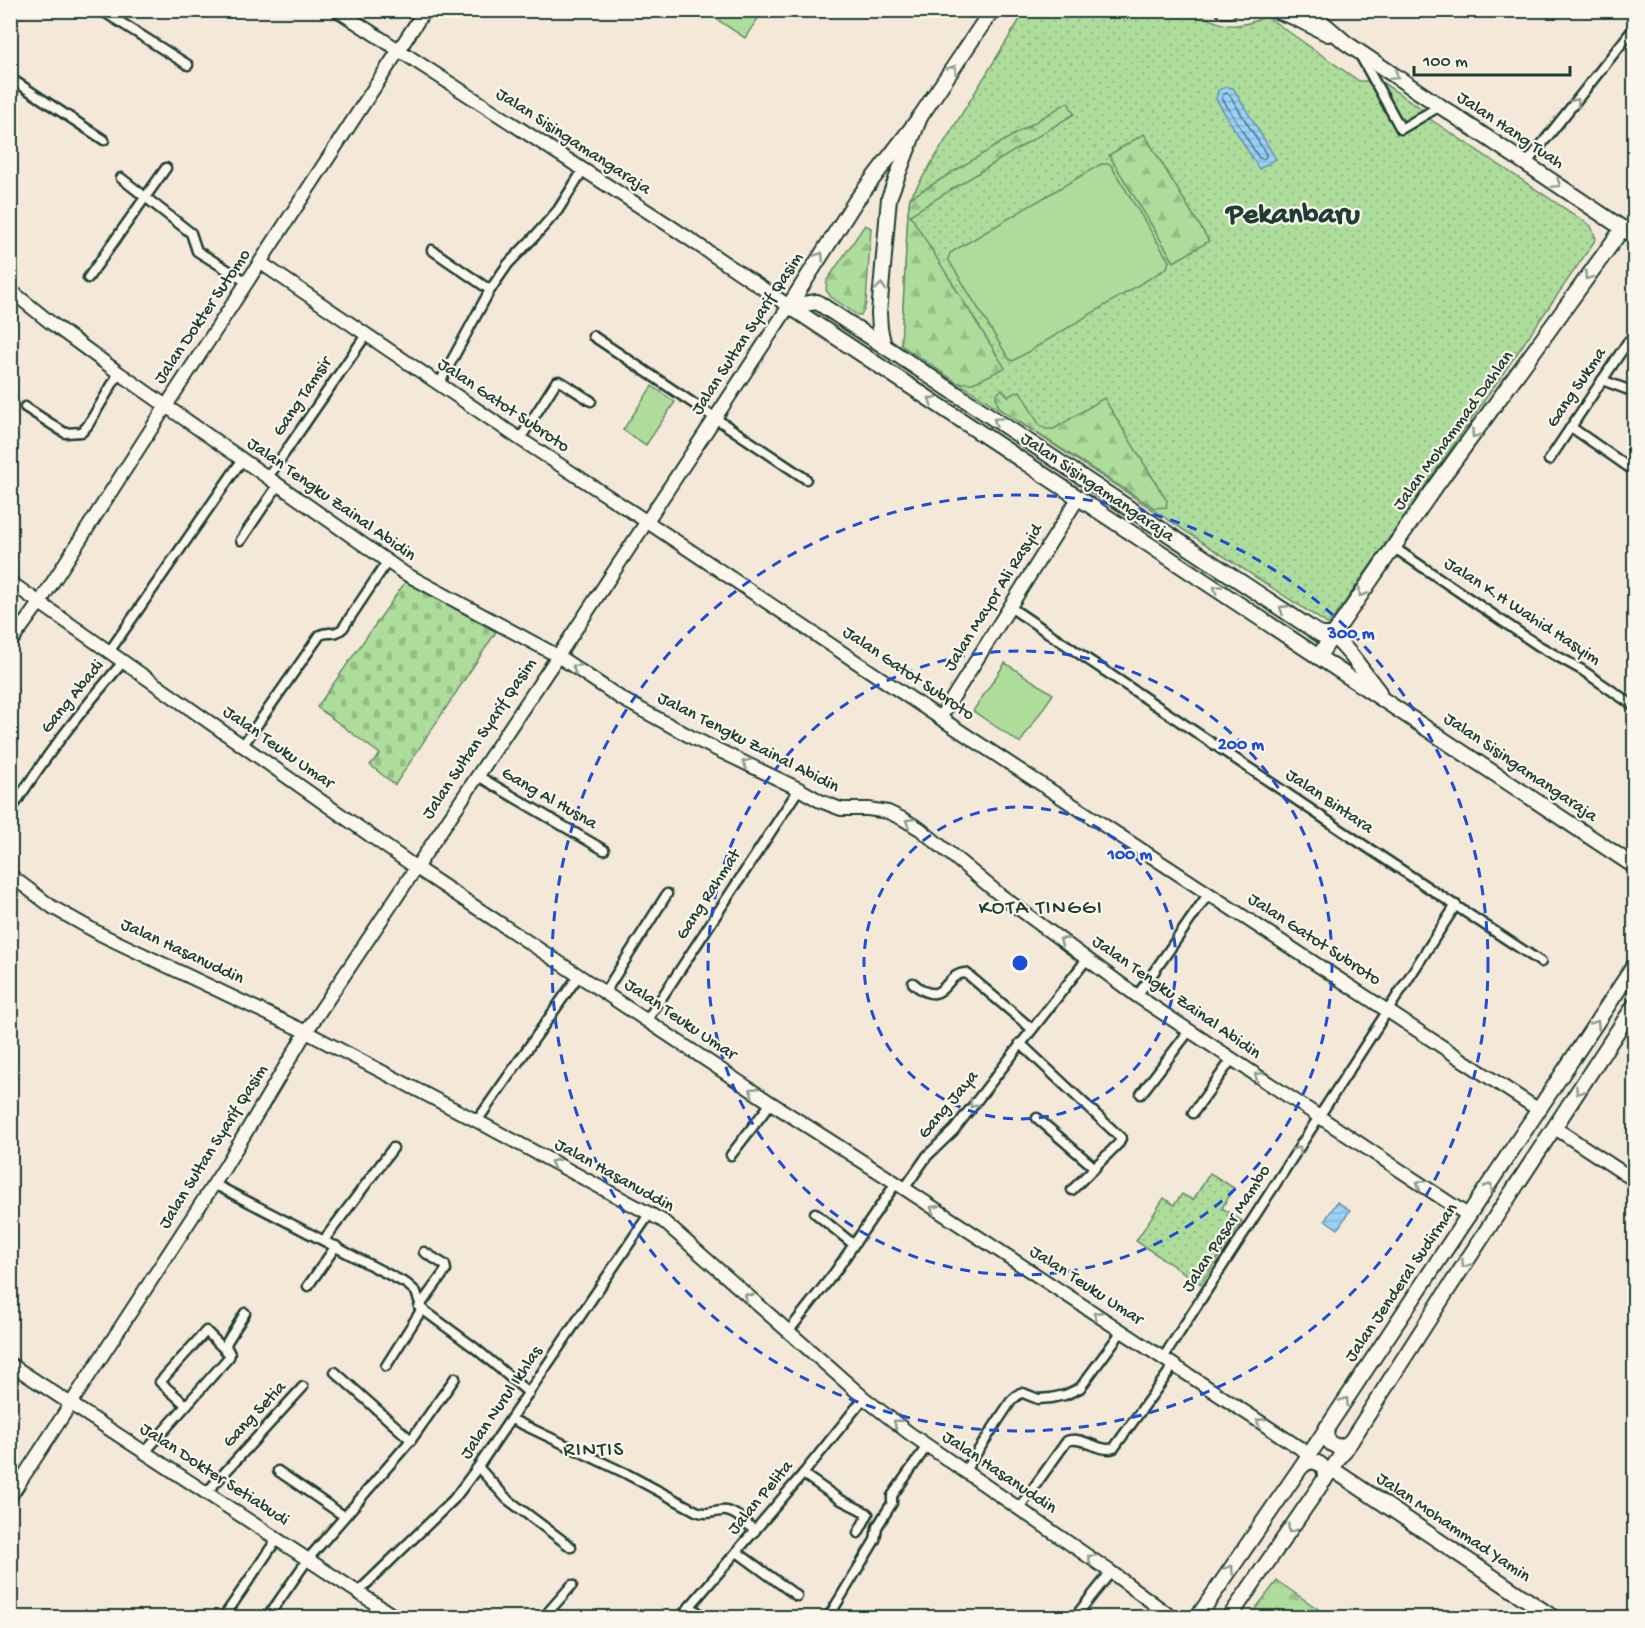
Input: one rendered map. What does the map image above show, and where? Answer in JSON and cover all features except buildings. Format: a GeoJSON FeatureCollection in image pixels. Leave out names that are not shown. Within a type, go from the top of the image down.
{"type":"FeatureCollection","features":[{"type":"Feature","properties":{"kind":"main road","name":"Jalan Sultan Syarif Qasim"},"geometry":{"type":"LineString","coordinates":[[789,306],[855,202],[920,117],[992,10]]}},
{"type":"Feature","properties":{"kind":"main road"},"geometry":{"type":"LineString","coordinates":[[1223,10],[1230,10]]}},
{"type":"Feature","properties":{"kind":"main road","name":"Jalan Hang Tuah"},"geometry":{"type":"LineString","coordinates":[[1274,10],[1346,43]]}},
{"type":"Feature","properties":{"kind":"main road","name":"Jalan Hang Tuah"},"geometry":{"type":"LineString","coordinates":[[1308,10],[1359,52],[1629,232]]}},
{"type":"Feature","properties":{"kind":"main road"},"geometry":{"type":"LineString","coordinates":[[884,346],[879,314],[889,198],[920,117]]}},
{"type":"Feature","properties":{"kind":"main road","name":"Jalan Mohammad Dahlan"},"geometry":{"type":"LineString","coordinates":[[1318,657],[1395,544],[1629,232]]}},
{"type":"Feature","properties":{"kind":"main road","name":"Jalan Sisingamangaraja"},"geometry":{"type":"LineString","coordinates":[[789,306],[817,302],[1321,635],[1333,634],[1386,701]]}},
{"type":"Feature","properties":{"kind":"main road","name":"Jalan Sisingamangaraja"},"geometry":{"type":"LineString","coordinates":[[789,306],[1635,866]]}},
{"type":"Feature","properties":{"kind":"main road"},"geometry":{"type":"LineString","coordinates":[[1063,465],[1079,497]]}},
{"type":"Feature","properties":{"kind":"main road","name":"Jalan Jenderal Sudirman"},"geometry":{"type":"LineString","coordinates":[[1197,1617],[1301,1467],[1635,966]]}},
{"type":"Feature","properties":{"kind":"main road"},"geometry":{"type":"LineString","coordinates":[[1229,1617],[1351,1442],[1445,1294],[1635,1006]]}},
{"type":"Feature","properties":{"kind":"main road"},"geometry":{"type":"LineString","coordinates":[[1327,1427],[1328,1440],[1334,1446],[1343,1446],[1351,1442]]}},
{"type":"Feature","properties":{"kind":"main road"},"geometry":{"type":"LineString","coordinates":[[1301,1467],[1309,1461],[1317,1462],[1326,1472],[1324,1481]]}},
{"type":"Feature","properties":{"kind":"main road","name":"Jalan Mohammad Yamin"},"geometry":{"type":"LineString","coordinates":[[1332,1469],[1554,1617]]}},
{"type":"Feature","properties":{"kind":"street"},"geometry":{"type":"LineString","coordinates":[[101,10],[188,65]]}},
{"type":"Feature","properties":{"kind":"street","name":"Jalan Sisingamangaraja"},"geometry":{"type":"LineString","coordinates":[[337,10],[789,306]]}},
{"type":"Feature","properties":{"kind":"street","name":"Jalan Dokter Sutomo"},"geometry":{"type":"LineString","coordinates":[[10,643],[40,602],[425,10]]}},
{"type":"Feature","properties":{"kind":"street"},"geometry":{"type":"LineString","coordinates":[[1526,164],[1635,28]]}},
{"type":"Feature","properties":{"kind":"street"},"geometry":{"type":"LineString","coordinates":[[1359,52],[1401,129],[1440,106]]}},
{"type":"Feature","properties":{"kind":"street"},"geometry":{"type":"LineString","coordinates":[[10,78],[104,140]]}},
{"type":"Feature","properties":{"kind":"street"},"geometry":{"type":"LineString","coordinates":[[88,278],[166,168]]}},
{"type":"Feature","properties":{"kind":"street"},"geometry":{"type":"LineString","coordinates":[[439,384],[490,290],[508,264],[558,210],[583,170]]}},
{"type":"Feature","properties":{"kind":"street"},"geometry":{"type":"LineString","coordinates":[[121,178],[191,232],[197,251],[247,282]]}},
{"type":"Feature","properties":{"kind":"street"},"geometry":{"type":"LineString","coordinates":[[432,250],[490,290]]}},
{"type":"Feature","properties":{"kind":"street","name":"Jalan Gatot Subroto"},"geometry":{"type":"LineString","coordinates":[[261,263],[520,439],[940,718],[1539,1110]]}},
{"type":"Feature","properties":{"kind":"street","name":"Jalan Tengku Zainal Abidin"},"geometry":{"type":"LineString","coordinates":[[10,290],[119,373],[404,573],[558,656],[622,699],[693,738],[833,807],[888,812],[920,829],[999,894],[1137,996],[1469,1216]]}},
{"type":"Feature","properties":{"kind":"street","name":"Jalan Sultan Syarif Qasim"},"geometry":{"type":"LineString","coordinates":[[10,1497],[214,1184],[306,1032],[789,306]]}},
{"type":"Feature","properties":{"kind":"street","name":"Gang Tamsir"},"geometry":{"type":"LineString","coordinates":[[241,540],[273,481],[366,335]]}},
{"type":"Feature","properties":{"kind":"street","name":"Gang Sukma"},"geometry":{"type":"LineString","coordinates":[[1549,460],[1627,343],[1635,335]]}},
{"type":"Feature","properties":{"kind":"street"},"geometry":{"type":"LineString","coordinates":[[593,336],[807,479]]}},
{"type":"Feature","properties":{"kind":"street"},"geometry":{"type":"LineString","coordinates":[[26,407],[65,434],[82,432],[119,373]]}},
{"type":"Feature","properties":{"kind":"street"},"geometry":{"type":"LineString","coordinates":[[1602,380],[1635,392]]}},
{"type":"Feature","properties":{"kind":"street"},"geometry":{"type":"LineString","coordinates":[[520,439],[556,382],[563,382],[591,401]]}},
{"type":"Feature","properties":{"kind":"street"},"geometry":{"type":"LineString","coordinates":[[1571,427],[1635,471]]}},
{"type":"Feature","properties":{"kind":"street"},"geometry":{"type":"LineString","coordinates":[[109,652],[242,460]]}},
{"type":"Feature","properties":{"kind":"street","name":"Jalan Mayor Ali Rasyid"},"geometry":{"type":"LineString","coordinates":[[940,718],[1079,497]]}},
{"type":"Feature","properties":{"kind":"street","name":"Jalan K.H Wahid Hasyim"},"geometry":{"type":"LineString","coordinates":[[1395,544],[1399,551],[1539,646],[1582,670],[1635,706]]}},
{"type":"Feature","properties":{"kind":"street"},"geometry":{"type":"LineString","coordinates":[[243,745],[320,635],[338,633],[344,628],[387,562]]}},
{"type":"Feature","properties":{"kind":"street","name":"Jalan Teuku Umar"},"geometry":{"type":"LineString","coordinates":[[10,582],[415,867],[771,1103],[1309,1454]]}},
{"type":"Feature","properties":{"kind":"street","name":"Jalan Bintara"},"geometry":{"type":"LineString","coordinates":[[1010,607],[1541,962]]}},
{"type":"Feature","properties":{"kind":"street","name":"Gang Abadi"},"geometry":{"type":"LineString","coordinates":[[10,812],[32,776],[71,723],[123,662]]}},
{"type":"Feature","properties":{"kind":"street","name":"Gang Al Husna"},"geometry":{"type":"LineString","coordinates":[[478,776],[604,850]]}},
{"type":"Feature","properties":{"kind":"street","name":"Gang Rahmat"},"geometry":{"type":"LineString","coordinates":[[647,1020],[799,789]]}},
{"type":"Feature","properties":{"kind":"street","name":"Jalan Hasanuddin"},"geometry":{"type":"LineString","coordinates":[[10,875],[52,907],[102,935],[306,1032],[663,1221],[864,1398],[927,1446],[1173,1617]]}},
{"type":"Feature","properties":{"kind":"street"},"geometry":{"type":"LineString","coordinates":[[1137,996],[1209,893]]}},
{"type":"Feature","properties":{"kind":"street"},"geometry":{"type":"LineString","coordinates":[[605,992],[667,894]]}},
{"type":"Feature","properties":{"kind":"street","name":"Jalan Pasar Mambo"},"geometry":{"type":"LineString","coordinates":[[1163,1358],[1456,905]]}},
{"type":"Feature","properties":{"kind":"street","name":"Gang Jaya"},"geometry":{"type":"LineString","coordinates":[[788,1332],[835,1272],[853,1244],[900,1186],[954,1130],[1087,959]]}},
{"type":"Feature","properties":{"kind":"street"},"geometry":{"type":"LineString","coordinates":[[913,983],[921,990],[938,993],[959,974],[966,973],[1032,1029]]}},
{"type":"Feature","properties":{"kind":"street"},"geometry":{"type":"LineString","coordinates":[[477,1121],[579,975]]}},
{"type":"Feature","properties":{"kind":"street"},"geometry":{"type":"LineString","coordinates":[[1141,1094],[1189,1031]]}},
{"type":"Feature","properties":{"kind":"street"},"geometry":{"type":"LineString","coordinates":[[1020,1043],[1122,1139],[1072,1190]]}},
{"type":"Feature","properties":{"kind":"street"},"geometry":{"type":"LineString","coordinates":[[1193,1113],[1232,1059]]}},
{"type":"Feature","properties":{"kind":"street"},"geometry":{"type":"LineString","coordinates":[[732,1155],[771,1103]]}},
{"type":"Feature","properties":{"kind":"street"},"geometry":{"type":"LineString","coordinates":[[1038,1118],[1095,1168]]}},
{"type":"Feature","properties":{"kind":"street"},"geometry":{"type":"LineString","coordinates":[[1555,1128],[1635,1180]]}},
{"type":"Feature","properties":{"kind":"street"},"geometry":{"type":"LineString","coordinates":[[324,1240],[393,1148]]}},
{"type":"Feature","properties":{"kind":"street"},"geometry":{"type":"LineString","coordinates":[[214,1184],[407,1284],[416,1292],[421,1308],[475,1348],[529,1393]]}},
{"type":"Feature","properties":{"kind":"street"},"geometry":{"type":"LineString","coordinates":[[815,1213],[853,1244]]}},
{"type":"Feature","properties":{"kind":"street","name":"Jalan Nurul Ikhlas"},"geometry":{"type":"LineString","coordinates":[[358,1592],[454,1499],[650,1214]]}},
{"type":"Feature","properties":{"kind":"street"},"geometry":{"type":"LineString","coordinates":[[308,1286],[336,1246]]}},
{"type":"Feature","properties":{"kind":"street"},"geometry":{"type":"LineString","coordinates":[[386,1366],[446,1270],[445,1265],[424,1252]]}},
{"type":"Feature","properties":{"kind":"street"},"geometry":{"type":"LineString","coordinates":[[230,1354],[226,1342],[245,1313]]}},
{"type":"Feature","properties":{"kind":"street"},"geometry":{"type":"LineString","coordinates":[[186,1405],[160,1382],[206,1331],[230,1354]]}},
{"type":"Feature","properties":{"kind":"street"},"geometry":{"type":"LineString","coordinates":[[964,1472],[1014,1397],[1023,1393],[1038,1399],[1051,1398],[1080,1388],[1122,1331]]}},
{"type":"Feature","properties":{"kind":"street"},"geometry":{"type":"LineString","coordinates":[[145,1452],[230,1354]]}},
{"type":"Feature","properties":{"kind":"street","name":"Jalan Dokter Setiabudi"},"geometry":{"type":"LineString","coordinates":[[10,1364],[397,1617]]}},
{"type":"Feature","properties":{"kind":"street"},"geometry":{"type":"LineString","coordinates":[[1019,1508],[1067,1441],[1075,1439],[1106,1449],[1114,1448],[1174,1365]]}},
{"type":"Feature","properties":{"kind":"street"},"geometry":{"type":"LineString","coordinates":[[335,1372],[411,1440]]}},
{"type":"Feature","properties":{"kind":"street"},"geometry":{"type":"LineString","coordinates":[[267,1617],[308,1559],[411,1440],[455,1378]]}},
{"type":"Feature","properties":{"kind":"street","name":"Gang Setia"},"geometry":{"type":"LineString","coordinates":[[207,1492],[303,1387]]}},
{"type":"Feature","properties":{"kind":"street","name":"Jalan Pelita"},"geometry":{"type":"LineString","coordinates":[[680,1617],[803,1474],[864,1398]]}},
{"type":"Feature","properties":{"kind":"street"},"geometry":{"type":"LineString","coordinates":[[510,1419],[625,1473],[696,1511],[705,1514],[726,1511],[737,1516],[755,1531]]}},
{"type":"Feature","properties":{"kind":"street"},"geometry":{"type":"LineString","coordinates":[[828,1617],[875,1540],[877,1527],[891,1503],[892,1496],[927,1446]]}},
{"type":"Feature","properties":{"kind":"street"},"geometry":{"type":"LineString","coordinates":[[478,1467],[507,1499],[571,1547]]}},
{"type":"Feature","properties":{"kind":"street"},"geometry":{"type":"LineString","coordinates":[[278,1470],[344,1516]]}},
{"type":"Feature","properties":{"kind":"street"},"geometry":{"type":"LineString","coordinates":[[803,1474],[838,1499],[867,1513],[858,1533]]}},
{"type":"Feature","properties":{"kind":"street"},"geometry":{"type":"LineString","coordinates":[[223,1617],[278,1539]]}},
{"type":"Feature","properties":{"kind":"street"},"geometry":{"type":"LineString","coordinates":[[737,1552],[797,1596]]}},
{"type":"Feature","properties":{"kind":"street"},"geometry":{"type":"LineString","coordinates":[[1074,1617],[1111,1572]]}},
{"type":"Feature","properties":{"kind":"street"},"geometry":{"type":"LineString","coordinates":[[543,1617],[572,1585]]}},
{"type":"Feature","properties":{"kind":"street"},"geometry":{"type":"LineString","coordinates":[[690,1606],[705,1617]]}},
{"type":"Feature","properties":{"kind":"street"},"geometry":{"type":"LineString","coordinates":[[1630,1617],[1635,1613]]}},
{"type":"Feature","properties":{"kind":"green space"},"geometry":{"type":"Polygon","coordinates":[[[704,11],[763,11],[745,38],[704,11]]]}},
{"type":"Feature","properties":{"kind":"green space"},"geometry":{"type":"Polygon","coordinates":[[[1025,11],[1196,11],[1213,21],[1230,25],[1247,24],[1266,16],[1359,81],[1380,81],[1421,108],[1430,119],[1591,226],[1596,239],[1329,625],[901,345],[910,198],[1025,11]]]}},
{"type":"Feature","properties":{"kind":"green space"},"geometry":{"type":"Polygon","coordinates":[[[1068,102],[1074,114],[910,215],[1005,368],[973,383],[958,383],[901,345],[910,198],[1068,102]]]}},
{"type":"Feature","properties":{"kind":"green space"},"geometry":{"type":"Polygon","coordinates":[[[1144,134],[1209,241],[1174,262],[1109,155],[1144,134]]]}},
{"type":"Feature","properties":{"kind":"green space"},"geometry":{"type":"Polygon","coordinates":[[[1101,164],[1110,164],[1169,261],[1167,268],[1013,361],[1009,359],[948,259],[950,253],[1101,164]]]}},
{"type":"Feature","properties":{"kind":"green space"},"geometry":{"type":"Polygon","coordinates":[[[865,225],[871,228],[866,303],[861,315],[857,315],[831,297],[826,290],[827,280],[865,225]]]}},
{"type":"Feature","properties":{"kind":"green space"},"geometry":{"type":"Polygon","coordinates":[[[652,386],[675,402],[646,445],[623,430],[652,386]]]}},
{"type":"Feature","properties":{"kind":"green space"},"geometry":{"type":"Polygon","coordinates":[[[1002,389],[1008,396],[1020,391],[1040,426],[1046,429],[1054,429],[1104,398],[1167,501],[1166,507],[1154,508],[1002,411],[997,403],[996,395],[1002,389]]]}},
{"type":"Feature","properties":{"kind":"green space"},"geometry":{"type":"Polygon","coordinates":[[[406,581],[496,632],[395,785],[370,765],[380,754],[317,707],[406,581]]]}},
{"type":"Feature","properties":{"kind":"green space"},"geometry":{"type":"Polygon","coordinates":[[[1005,663],[1053,694],[1020,743],[973,711],[1005,663]]]}},
{"type":"Feature","properties":{"kind":"green space"},"geometry":{"type":"Polygon","coordinates":[[[1210,1173],[1234,1188],[1222,1208],[1242,1221],[1201,1284],[1136,1241],[1164,1198],[1174,1205],[1182,1194],[1193,1200],[1210,1173]]]}},
{"type":"Feature","properties":{"kind":"green space"},"geometry":{"type":"Polygon","coordinates":[[[1277,1581],[1330,1617],[1249,1617],[1277,1581]]]}},
{"type":"Feature","properties":{"kind":"water"},"geometry":{"type":"Polygon","coordinates":[[[1233,88],[1276,159],[1259,169],[1216,99],[1218,90],[1233,88]]]}},
{"type":"Feature","properties":{"kind":"water"},"geometry":{"type":"Polygon","coordinates":[[[1337,1202],[1350,1210],[1338,1229],[1325,1220],[1337,1202]]]}},
{"type":"Feature","properties":{"kind":"district","name":"Pekanbaru"},"geometry":{"type":"Point","coordinates":[1293,216]}},
{"type":"Feature","properties":{"kind":"district","name":"KOTA TINGGI"},"geometry":{"type":"Point","coordinates":[1041,909]}},
{"type":"Feature","properties":{"kind":"district","name":"RINTIS"},"geometry":{"type":"Point","coordinates":[594,1451]}}]}
